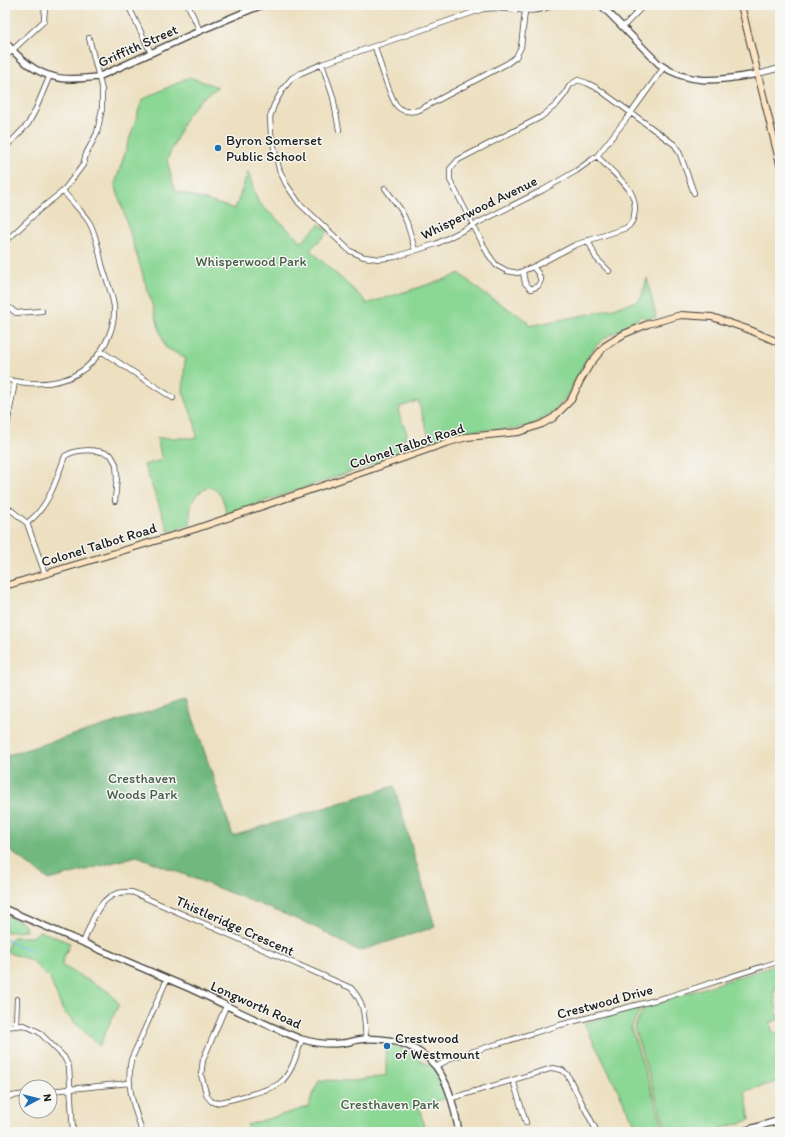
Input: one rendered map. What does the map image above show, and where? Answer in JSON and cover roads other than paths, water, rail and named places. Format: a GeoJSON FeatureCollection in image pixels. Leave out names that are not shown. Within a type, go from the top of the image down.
{"type":"FeatureCollection","features":[{"type":"Feature","properties":{"kind":"main road"},"geometry":{"type":"LineString","coordinates":[[742,5],[780,164]]}},
{"type":"Feature","properties":{"kind":"main road","name":"Colonel Talbot Road"},"geometry":{"type":"LineString","coordinates":[[5,586],[196,529],[446,443],[467,437],[519,432],[542,424],[553,418],[571,400],[590,364],[605,346],[624,334],[648,324],[681,315],[712,316],[780,343]]}},
{"type":"Feature","properties":{"kind":"street"},"geometry":{"type":"LineString","coordinates":[[5,57],[44,21],[45,5]]}},
{"type":"Feature","properties":{"kind":"street"},"geometry":{"type":"LineString","coordinates":[[128,5],[151,53]]}},
{"type":"Feature","properties":{"kind":"street"},"geometry":{"type":"LineString","coordinates":[[188,5],[200,31]]}},
{"type":"Feature","properties":{"kind":"street","name":"Griffith Street"},"geometry":{"type":"LineString","coordinates":[[5,41],[12,51],[35,69],[55,78],[80,79],[98,77],[252,8],[263,5]]}},
{"type":"Feature","properties":{"kind":"street","name":"Whisperwood Avenue"},"geometry":{"type":"LineString","coordinates":[[553,5],[525,11],[494,7],[483,9],[322,64],[292,78],[274,105],[270,117],[273,148],[279,169],[286,184],[298,203],[350,251],[364,257],[379,259],[395,257],[436,244],[543,190],[576,171],[597,156],[664,67]]}},
{"type":"Feature","properties":{"kind":"street"},"geometry":{"type":"LineString","coordinates":[[602,5],[664,67],[685,78],[705,80],[724,79],[758,74],[780,68]]}},
{"type":"Feature","properties":{"kind":"street"},"geometry":{"type":"LineString","coordinates":[[623,27],[644,5]]}},
{"type":"Feature","properties":{"kind":"street"},"geometry":{"type":"LineString","coordinates":[[375,46],[392,98],[398,107],[409,112],[419,110],[508,63],[516,57],[521,47],[525,11]]}},
{"type":"Feature","properties":{"kind":"street"},"geometry":{"type":"LineString","coordinates":[[5,242],[39,210],[63,191],[83,165],[86,154],[97,133],[102,109],[102,90],[89,38]]}},
{"type":"Feature","properties":{"kind":"street"},"geometry":{"type":"LineString","coordinates":[[322,64],[335,103],[339,130]]}},
{"type":"Feature","properties":{"kind":"street"},"geometry":{"type":"LineString","coordinates":[[5,148],[28,124],[35,112],[50,75]]}},
{"type":"Feature","properties":{"kind":"street"},"geometry":{"type":"LineString","coordinates":[[597,156],[630,191],[634,202],[634,216],[631,225],[575,245],[523,272],[518,273],[507,271],[496,265],[488,254],[450,180],[450,169],[458,160],[541,117],[556,105],[570,85],[578,80],[597,88],[674,145],[680,154],[694,193]]}},
{"type":"Feature","properties":{"kind":"street"},"geometry":{"type":"LineString","coordinates":[[385,188],[398,206],[407,223],[415,250]]}},
{"type":"Feature","properties":{"kind":"street"},"geometry":{"type":"LineString","coordinates":[[5,379],[15,382],[43,384],[59,382],[71,378],[90,365],[101,351],[109,337],[113,323],[114,307],[96,240],[89,222],[63,191]]}},
{"type":"Feature","properties":{"kind":"street"},"geometry":{"type":"LineString","coordinates":[[588,240],[596,258],[609,271]]}},
{"type":"Feature","properties":{"kind":"street"},"geometry":{"type":"LineString","coordinates":[[523,272],[525,282],[531,289],[538,286],[540,280],[538,273],[533,267]]}},
{"type":"Feature","properties":{"kind":"street"},"geometry":{"type":"LineString","coordinates":[[5,304],[16,313],[42,311]]}},
{"type":"Feature","properties":{"kind":"street"},"geometry":{"type":"LineString","coordinates":[[101,351],[172,398]]}},
{"type":"Feature","properties":{"kind":"street"},"geometry":{"type":"LineString","coordinates":[[7,425],[15,382]]}},
{"type":"Feature","properties":{"kind":"street"},"geometry":{"type":"LineString","coordinates":[[27,523],[36,516],[49,498],[65,456],[76,451],[101,451],[111,455],[116,464],[117,476],[115,501]]}},
{"type":"Feature","properties":{"kind":"street"},"geometry":{"type":"LineString","coordinates":[[5,507],[27,523],[45,574]]}},
{"type":"Feature","properties":{"kind":"street","name":"Thistleridge Crescent"},"geometry":{"type":"LineString","coordinates":[[83,943],[100,904],[108,897],[119,892],[132,892],[351,988],[359,996],[363,1007],[366,1039]]}},
{"type":"Feature","properties":{"kind":"street","name":"Longworth Road"},"geometry":{"type":"LineString","coordinates":[[5,909],[302,1039],[330,1044],[366,1039],[386,1039],[403,1044],[421,1053],[436,1067],[446,1082],[452,1098],[459,1132]]}},
{"type":"Feature","properties":{"kind":"street","name":"Crestwood Drive"},"geometry":{"type":"LineString","coordinates":[[436,1067],[451,1058],[560,1025],[667,997],[780,961]]}},
{"type":"Feature","properties":{"kind":"street"},"geometry":{"type":"LineString","coordinates":[[142,1132],[129,1083],[131,1060],[167,979]]}},
{"type":"Feature","properties":{"kind":"street"},"geometry":{"type":"LineString","coordinates":[[16,999],[16,1026]]}},
{"type":"Feature","properties":{"kind":"street"},"geometry":{"type":"LineString","coordinates":[[226,1006],[203,1060],[201,1075],[207,1096],[215,1103],[265,1089],[280,1083],[290,1069],[302,1039]]}},
{"type":"Feature","properties":{"kind":"street"},"geometry":{"type":"LineString","coordinates":[[5,1027],[24,1025],[39,1032],[64,1057],[69,1067],[73,1132]]}},
{"type":"Feature","properties":{"kind":"street"},"geometry":{"type":"LineString","coordinates":[[452,1098],[553,1068],[562,1070],[567,1074],[597,1132]]}},
{"type":"Feature","properties":{"kind":"street"},"geometry":{"type":"LineString","coordinates":[[513,1080],[526,1123]]}},
{"type":"Feature","properties":{"kind":"street"},"geometry":{"type":"LineString","coordinates":[[58,1090],[129,1083]]}},
{"type":"Feature","properties":{"kind":"street"},"geometry":{"type":"LineString","coordinates":[[5,1097],[18,1095]]}},
{"type":"Feature","properties":{"kind":"street"},"geometry":{"type":"LineString","coordinates":[[740,1132],[780,1120]]}},
{"type":"Feature","properties":{"kind":"waterway"},"geometry":{"type":"LineString","coordinates":[[5,938],[15,945],[32,951]]}},
{"type":"Feature","properties":{"kind":"place","name":"Byron Somerset Public School"},"geometry":{"type":"Point","coordinates":[218,148]}},
{"type":"Feature","properties":{"kind":"place","name":"Crestwood of Westmount"},"geometry":{"type":"Point","coordinates":[387,1046]}},
{"type":"Feature","properties":{"kind":"park label","name":"Whisperwood Park"},"geometry":{"type":"Point","coordinates":[251,261]}},
{"type":"Feature","properties":{"kind":"park label","name":"Cresthaven Woods Park"},"geometry":{"type":"Point","coordinates":[142,786]}},
{"type":"Feature","properties":{"kind":"park label","name":"Cresthaven Park"},"geometry":{"type":"Point","coordinates":[390,1104]}}]}
